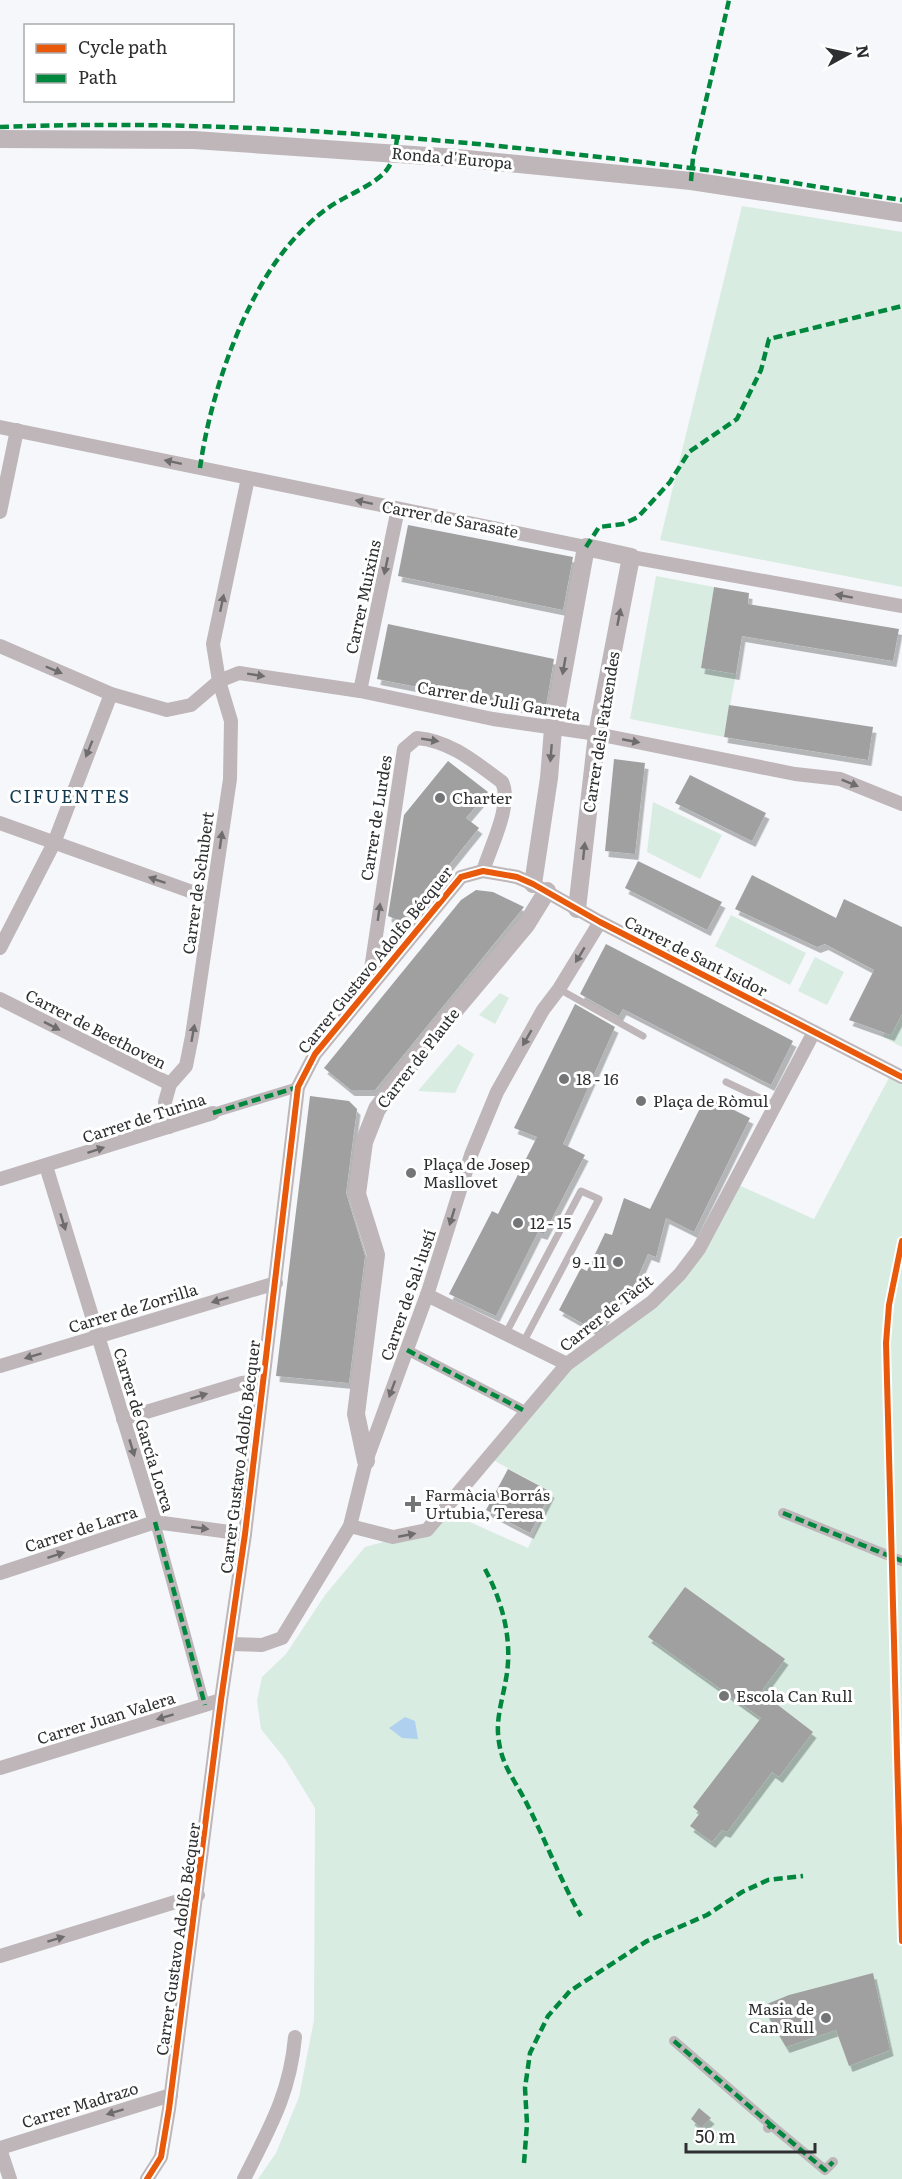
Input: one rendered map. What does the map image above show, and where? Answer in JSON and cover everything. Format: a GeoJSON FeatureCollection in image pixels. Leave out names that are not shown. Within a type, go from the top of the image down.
{"type":"FeatureCollection","features":[{"type":"Feature","properties":{"kind":"street","name":"Ronda d'Europa"},"geometry":{"type":"LineString","coordinates":[[0,139],[194,140],[457,158],[691,181],[902,213]]}},
{"type":"Feature","properties":{"kind":"street","name":"Carrer de Sarasate"},"geometry":{"type":"LineString","coordinates":[[0,427],[631,556],[902,606]]}},
{"type":"Feature","properties":{"kind":"street"},"geometry":{"type":"LineString","coordinates":[[0,512],[17,430]]}},
{"type":"Feature","properties":{"kind":"street","name":"Carrer de Schubert"},"geometry":{"type":"LineString","coordinates":[[170,1084],[186,1066],[230,779],[231,722],[219,681],[213,644],[248,478]]}},
{"type":"Feature","properties":{"kind":"street","name":"Carrer Muixins"},"geometry":{"type":"LineString","coordinates":[[360,691],[398,509]]}},
{"type":"Feature","properties":{"kind":"street"},"geometry":{"type":"LineString","coordinates":[[540,888],[553,729],[586,547]]}},
{"type":"Feature","properties":{"kind":"street","name":"Carrer dels Fatxendes"},"geometry":{"type":"LineString","coordinates":[[577,909],[597,734],[631,556]]}},
{"type":"Feature","properties":{"kind":"street"},"geometry":{"type":"LineString","coordinates":[[0,646],[111,694],[54,843],[0,948]]}},
{"type":"Feature","properties":{"kind":"street","name":"Carrer de Juli Garreta"},"geometry":{"type":"LineString","coordinates":[[111,694],[167,710],[191,705],[219,681],[238,673],[360,691],[438,709],[553,729],[597,734],[795,774],[840,779],[902,804]]}},
{"type":"Feature","properties":{"kind":"street","name":"Carrer de Lurdes"},"geometry":{"type":"LineString","coordinates":[[368,991],[404,749],[417,738],[436,740],[449,746],[502,782],[506,791],[505,804],[478,871]]}},
{"type":"Feature","properties":{"kind":"street"},"geometry":{"type":"LineString","coordinates":[[0,823],[212,899]]}},
{"type":"Feature","properties":{"kind":"street","name":"Carrer de Sant Isidor"},"geometry":{"type":"LineString","coordinates":[[478,871],[509,875],[540,888],[600,922],[902,1077]]}},
{"type":"Feature","properties":{"kind":"street","name":"Carrer Gustavo Adolfo Bécquer"},"geometry":{"type":"LineString","coordinates":[[147,2179],[161,2157],[170,2102],[221,1700],[245,1534],[298,1087],[315,1054],[461,877],[478,871]]}},
{"type":"Feature","properties":{"kind":"street","name":"Carrer de Plaute"},"geometry":{"type":"LineString","coordinates":[[366,1461],[356,1414],[376,1255],[357,1194],[364,1142],[377,1109],[418,1054],[526,925],[540,888]]}},
{"type":"Feature","properties":{"kind":"street","name":"Carrer de Sal·lustí"},"geometry":{"type":"LineString","coordinates":[[230,1644],[262,1645],[282,1638],[350,1526],[366,1461],[427,1295],[471,1155],[497,1092],[543,1010],[559,989],[600,922]]}},
{"type":"Feature","properties":{"kind":"street","name":"Carrer de Beethoven"},"geometry":{"type":"LineString","coordinates":[[0,999],[170,1084],[165,1102],[169,1127]]}},
{"type":"Feature","properties":{"kind":"street","name":"Carrer de Tàcit"},"geometry":{"type":"LineString","coordinates":[[350,1526],[393,1537],[427,1530],[525,1411],[567,1364],[652,1302],[680,1274],[699,1249],[814,1032]]}},
{"type":"Feature","properties":{"kind":"street","name":"Carrer de Turina"},"geometry":{"type":"LineString","coordinates":[[0,1179],[298,1087]]}},
{"type":"Feature","properties":{"kind":"street","name":"Carrer de García Lorca"},"geometry":{"type":"LineString","coordinates":[[46,1166],[155,1522],[205,1705]]}},
{"type":"Feature","properties":{"kind":"street","name":"Carrer de Zorrilla"},"geometry":{"type":"LineString","coordinates":[[0,1366],[276,1283]]}},
{"type":"Feature","properties":{"kind":"street"},"geometry":{"type":"LineString","coordinates":[[427,1295],[567,1364]]}},
{"type":"Feature","properties":{"kind":"street"},"geometry":{"type":"LineString","coordinates":[[407,1350],[525,1411]]}},
{"type":"Feature","properties":{"kind":"street"},"geometry":{"type":"LineString","coordinates":[[123,1419],[242,1383],[262,1381]]}},
{"type":"Feature","properties":{"kind":"street"},"geometry":{"type":"LineString","coordinates":[[783,1513],[902,1561]]}},
{"type":"Feature","properties":{"kind":"street","name":"Carrer de Larra"},"geometry":{"type":"LineString","coordinates":[[0,1573],[155,1522],[245,1534]]}},
{"type":"Feature","properties":{"kind":"street","name":"Carrer Juan Valera"},"geometry":{"type":"LineString","coordinates":[[0,1768],[221,1700]]}},
{"type":"Feature","properties":{"kind":"street"},"geometry":{"type":"LineString","coordinates":[[0,1956],[198,1895]]}},
{"type":"Feature","properties":{"kind":"street"},"geometry":{"type":"LineString","coordinates":[[244,2179],[288,2087],[295,2037]]}},
{"type":"Feature","properties":{"kind":"street"},"geometry":{"type":"LineString","coordinates":[[674,2041],[769,2127],[825,2170],[833,2162]]}},
{"type":"Feature","properties":{"kind":"street","name":"Carrer Madrazo"},"geometry":{"type":"LineString","coordinates":[[0,2148],[170,2102]]}},
{"type":"Feature","properties":{"kind":"street"},"geometry":{"type":"LineString","coordinates":[[0,2148],[10,2179]]}},
{"type":"Feature","properties":{"kind":"lane"},"geometry":{"type":"LineString","coordinates":[[559,989],[643,1036]]}},
{"type":"Feature","properties":{"kind":"lane"},"geometry":{"type":"LineString","coordinates":[[726,1082],[775,1105]]}},
{"type":"Feature","properties":{"kind":"lane"},"geometry":{"type":"LineString","coordinates":[[506,1333],[581,1191],[599,1199],[524,1341]]}},
{"type":"Feature","properties":{"kind":"green space"},"geometry":{"type":"Polygon","coordinates":[[[742,206],[902,232],[902,587],[660,540],[742,206]]]}},
{"type":"Feature","properties":{"kind":"green space"},"geometry":{"type":"Polygon","coordinates":[[[656,576],[714,587],[701,668],[736,674],[724,737],[630,719],[656,576]]]}},
{"type":"Feature","properties":{"kind":"green space"},"geometry":{"type":"Polygon","coordinates":[[[653,802],[722,835],[700,879],[647,852],[653,802]]]}},
{"type":"Feature","properties":{"kind":"green space"},"geometry":{"type":"Polygon","coordinates":[[[731,915],[806,953],[790,985],[715,946],[731,915]]]}},
{"type":"Feature","properties":{"kind":"green space"},"geometry":{"type":"Polygon","coordinates":[[[815,957],[844,972],[827,1005],[798,991],[815,957]]]}},
{"type":"Feature","properties":{"kind":"green space"},"geometry":{"type":"Polygon","coordinates":[[[500,993],[509,998],[495,1024],[479,1015],[500,993]]]}},
{"type":"Feature","properties":{"kind":"green space"},"geometry":{"type":"Polygon","coordinates":[[[902,994],[902,1047],[883,1037],[902,994]]]}},
{"type":"Feature","properties":{"kind":"green space"},"geometry":{"type":"Polygon","coordinates":[[[458,1044],[474,1054],[455,1093],[418,1091],[458,1044]]]}},
{"type":"Feature","properties":{"kind":"green space"},"geometry":{"type":"Polygon","coordinates":[[[892,1072],[902,1077],[902,2179],[258,2179],[276,2153],[299,2097],[314,2020],[315,1808],[285,1759],[261,1729],[257,1701],[262,1677],[286,1654],[325,1595],[365,1547],[427,1530],[443,1510],[528,1548],[553,1493],[493,1460],[567,1364],[680,1274],[734,1183],[814,1219],[892,1072]]]}},
{"type":"Feature","properties":{"kind":"water"},"geometry":{"type":"Polygon","coordinates":[[[405,1717],[415,1721],[418,1739],[402,1738],[389,1728],[405,1717]]]}},
{"type":"Feature","properties":{"kind":"building"},"geometry":{"type":"Polygon","coordinates":[[[408,525],[573,557],[563,610],[398,576],[408,525]]]}},
{"type":"Feature","properties":{"kind":"building"},"geometry":{"type":"Polygon","coordinates":[[[714,587],[749,593],[748,604],[899,629],[893,661],[742,636],[736,674],[701,668],[714,587]]]}},
{"type":"Feature","properties":{"kind":"building"},"geometry":{"type":"Polygon","coordinates":[[[388,624],[554,659],[545,712],[377,679],[388,624]]]}},
{"type":"Feature","properties":{"kind":"building"},"geometry":{"type":"Polygon","coordinates":[[[729,705],[873,727],[868,760],[724,737],[729,705]]]}},
{"type":"Feature","properties":{"kind":"building"},"geometry":{"type":"Polygon","coordinates":[[[614,759],[645,763],[635,854],[605,851],[614,759]]]}},
{"type":"Feature","properties":{"kind":"building"},"geometry":{"type":"Polygon","coordinates":[[[448,761],[488,792],[466,818],[479,828],[403,922],[388,916],[404,815],[448,761]]]}},
{"type":"Feature","properties":{"kind":"building"},"geometry":{"type":"Polygon","coordinates":[[[690,775],[766,813],[752,841],[675,803],[690,775]]]}},
{"type":"Feature","properties":{"kind":"building"},"geometry":{"type":"Polygon","coordinates":[[[638,861],[722,902],[707,930],[625,888],[638,861]]]}},
{"type":"Feature","properties":{"kind":"building"},"geometry":{"type":"Polygon","coordinates":[[[752,875],[836,918],[844,899],[902,927],[902,1014],[891,1035],[849,1020],[874,970],[825,944],[817,947],[735,909],[752,875]]]}},
{"type":"Feature","properties":{"kind":"building"},"geometry":{"type":"Polygon","coordinates":[[[476,890],[493,892],[524,907],[375,1090],[351,1090],[324,1068],[461,900],[476,890]]]}},
{"type":"Feature","properties":{"kind":"building"},"geometry":{"type":"Polygon","coordinates":[[[606,944],[793,1041],[771,1085],[623,1009],[619,1016],[580,994],[606,944]]]}},
{"type":"Feature","properties":{"kind":"building"},"geometry":{"type":"Polygon","coordinates":[[[575,1004],[615,1027],[563,1144],[585,1155],[544,1234],[538,1232],[496,1316],[449,1294],[492,1211],[498,1214],[537,1137],[514,1128],[575,1004]]]}},
{"type":"Feature","properties":{"kind":"building"},"geometry":{"type":"Polygon","coordinates":[[[310,1096],[349,1101],[357,1109],[346,1193],[365,1256],[349,1383],[276,1376],[310,1096]]]}},
{"type":"Feature","properties":{"kind":"building"},"geometry":{"type":"Polygon","coordinates":[[[706,1096],[750,1118],[694,1232],[666,1218],[656,1257],[648,1254],[630,1295],[623,1291],[596,1331],[559,1310],[581,1268],[587,1271],[605,1233],[612,1235],[624,1198],[650,1209],[706,1096]]]}},
{"type":"Feature","properties":{"kind":"building"},"geometry":{"type":"Polygon","coordinates":[[[508,1469],[551,1492],[530,1533],[486,1510],[508,1469]]]}},
{"type":"Feature","properties":{"kind":"building"},"geometry":{"type":"Polygon","coordinates":[[[685,1587],[785,1659],[761,1692],[813,1732],[779,1777],[772,1772],[727,1832],[722,1830],[712,1842],[690,1826],[700,1813],[693,1807],[761,1718],[648,1637],[685,1587]]]}},
{"type":"Feature","properties":{"kind":"building","name":"Masia de Can Rull"},"geometry":{"type":"Polygon","coordinates":[[[873,1973],[890,2050],[849,2066],[836,2030],[786,2047],[762,2006],[789,1995],[873,1973]]]}},
{"type":"Feature","properties":{"kind":"building"},"geometry":{"type":"Polygon","coordinates":[[[699,2108],[711,2118],[701,2128],[691,2119],[699,2108]]]}},
{"type":"Feature","properties":{"kind":"marked path"},"geometry":{"type":"LineString","coordinates":[[691,181],[693,157],[729,0]]}},
{"type":"Feature","properties":{"kind":"marked path"},"geometry":{"type":"LineString","coordinates":[[0,127],[173,126],[346,133],[518,148],[717,171],[902,200]]}},
{"type":"Feature","properties":{"kind":"marked path"},"geometry":{"type":"LineString","coordinates":[[200,468],[221,378],[245,316],[260,288],[276,262],[310,222],[335,203],[369,185],[383,174],[392,161],[397,138]]}},
{"type":"Feature","properties":{"kind":"marked path"},"geometry":{"type":"LineString","coordinates":[[586,547],[599,527],[623,524],[638,517],[670,482],[689,452],[737,419],[761,370],[769,339],[902,306]]}},
{"type":"Feature","properties":{"kind":"marked path"},"geometry":{"type":"LineString","coordinates":[[213,1113],[298,1087]]}},
{"type":"Feature","properties":{"kind":"marked path"},"geometry":{"type":"LineString","coordinates":[[407,1350],[525,1411]]}},
{"type":"Feature","properties":{"kind":"marked path"},"geometry":{"type":"LineString","coordinates":[[783,1513],[902,1561]]}},
{"type":"Feature","properties":{"kind":"marked path"},"geometry":{"type":"LineString","coordinates":[[155,1522],[205,1705]]}},
{"type":"Feature","properties":{"kind":"marked path"},"geometry":{"type":"LineString","coordinates":[[485,1569],[497,1595],[507,1636],[508,1665],[499,1713],[499,1744],[508,1771],[527,1804],[581,1916]]}},
{"type":"Feature","properties":{"kind":"marked path"},"geometry":{"type":"LineString","coordinates":[[524,2163],[527,2124],[525,2088],[530,2053],[548,2016],[570,1991],[647,1941],[707,1915],[742,1892],[768,1880],[803,1876]]}},
{"type":"Feature","properties":{"kind":"marked path"},"geometry":{"type":"LineString","coordinates":[[674,2041],[771,2125]]}},
{"type":"Feature","properties":{"kind":"marked path"},"geometry":{"type":"LineString","coordinates":[[768,2128],[771,2125],[825,2170],[833,2162]]}},
{"type":"Feature","properties":{"kind":"cycle path"},"geometry":{"type":"LineString","coordinates":[[147,2179],[161,2157],[169,2109],[221,1700],[245,1534],[298,1087],[315,1054],[461,877],[483,871],[517,877],[533,884],[600,922],[902,1077]]}},
{"type":"Feature","properties":{"kind":"cycle path"},"geometry":{"type":"LineString","coordinates":[[902,1241],[889,1305],[886,1343],[902,1941]]}},
{"type":"Feature","properties":{"kind":"place","name":"Charter"},"geometry":{"type":"Point","coordinates":[440,798]}},
{"type":"Feature","properties":{"kind":"place","name":"18 - 16"},"geometry":{"type":"Point","coordinates":[564,1079]}},
{"type":"Feature","properties":{"kind":"place","name":"Plaça de Ròmul"},"geometry":{"type":"Point","coordinates":[641,1101]}},
{"type":"Feature","properties":{"kind":"place","name":"Plaça de Josep Masllovet"},"geometry":{"type":"Point","coordinates":[411,1173]}},
{"type":"Feature","properties":{"kind":"place","name":"12 - 15"},"geometry":{"type":"Point","coordinates":[518,1223]}},
{"type":"Feature","properties":{"kind":"place","name":"9 - 11"},"geometry":{"type":"Point","coordinates":[618,1262]}},
{"type":"Feature","properties":{"kind":"place","name":"Farmàcia Borrás Urtubia, Teresa"},"geometry":{"type":"Point","coordinates":[413,1504]}},
{"type":"Feature","properties":{"kind":"place","name":"Escola Can Rull"},"geometry":{"type":"Point","coordinates":[724,1696]}},
{"type":"Feature","properties":{"kind":"place","name":"Masia de Can Rull"},"geometry":{"type":"Point","coordinates":[826,2018]}},
{"type":"Feature","properties":{"kind":"district","name":"CIFUENTES"},"geometry":{"type":"Point","coordinates":[70,797]}}]}
